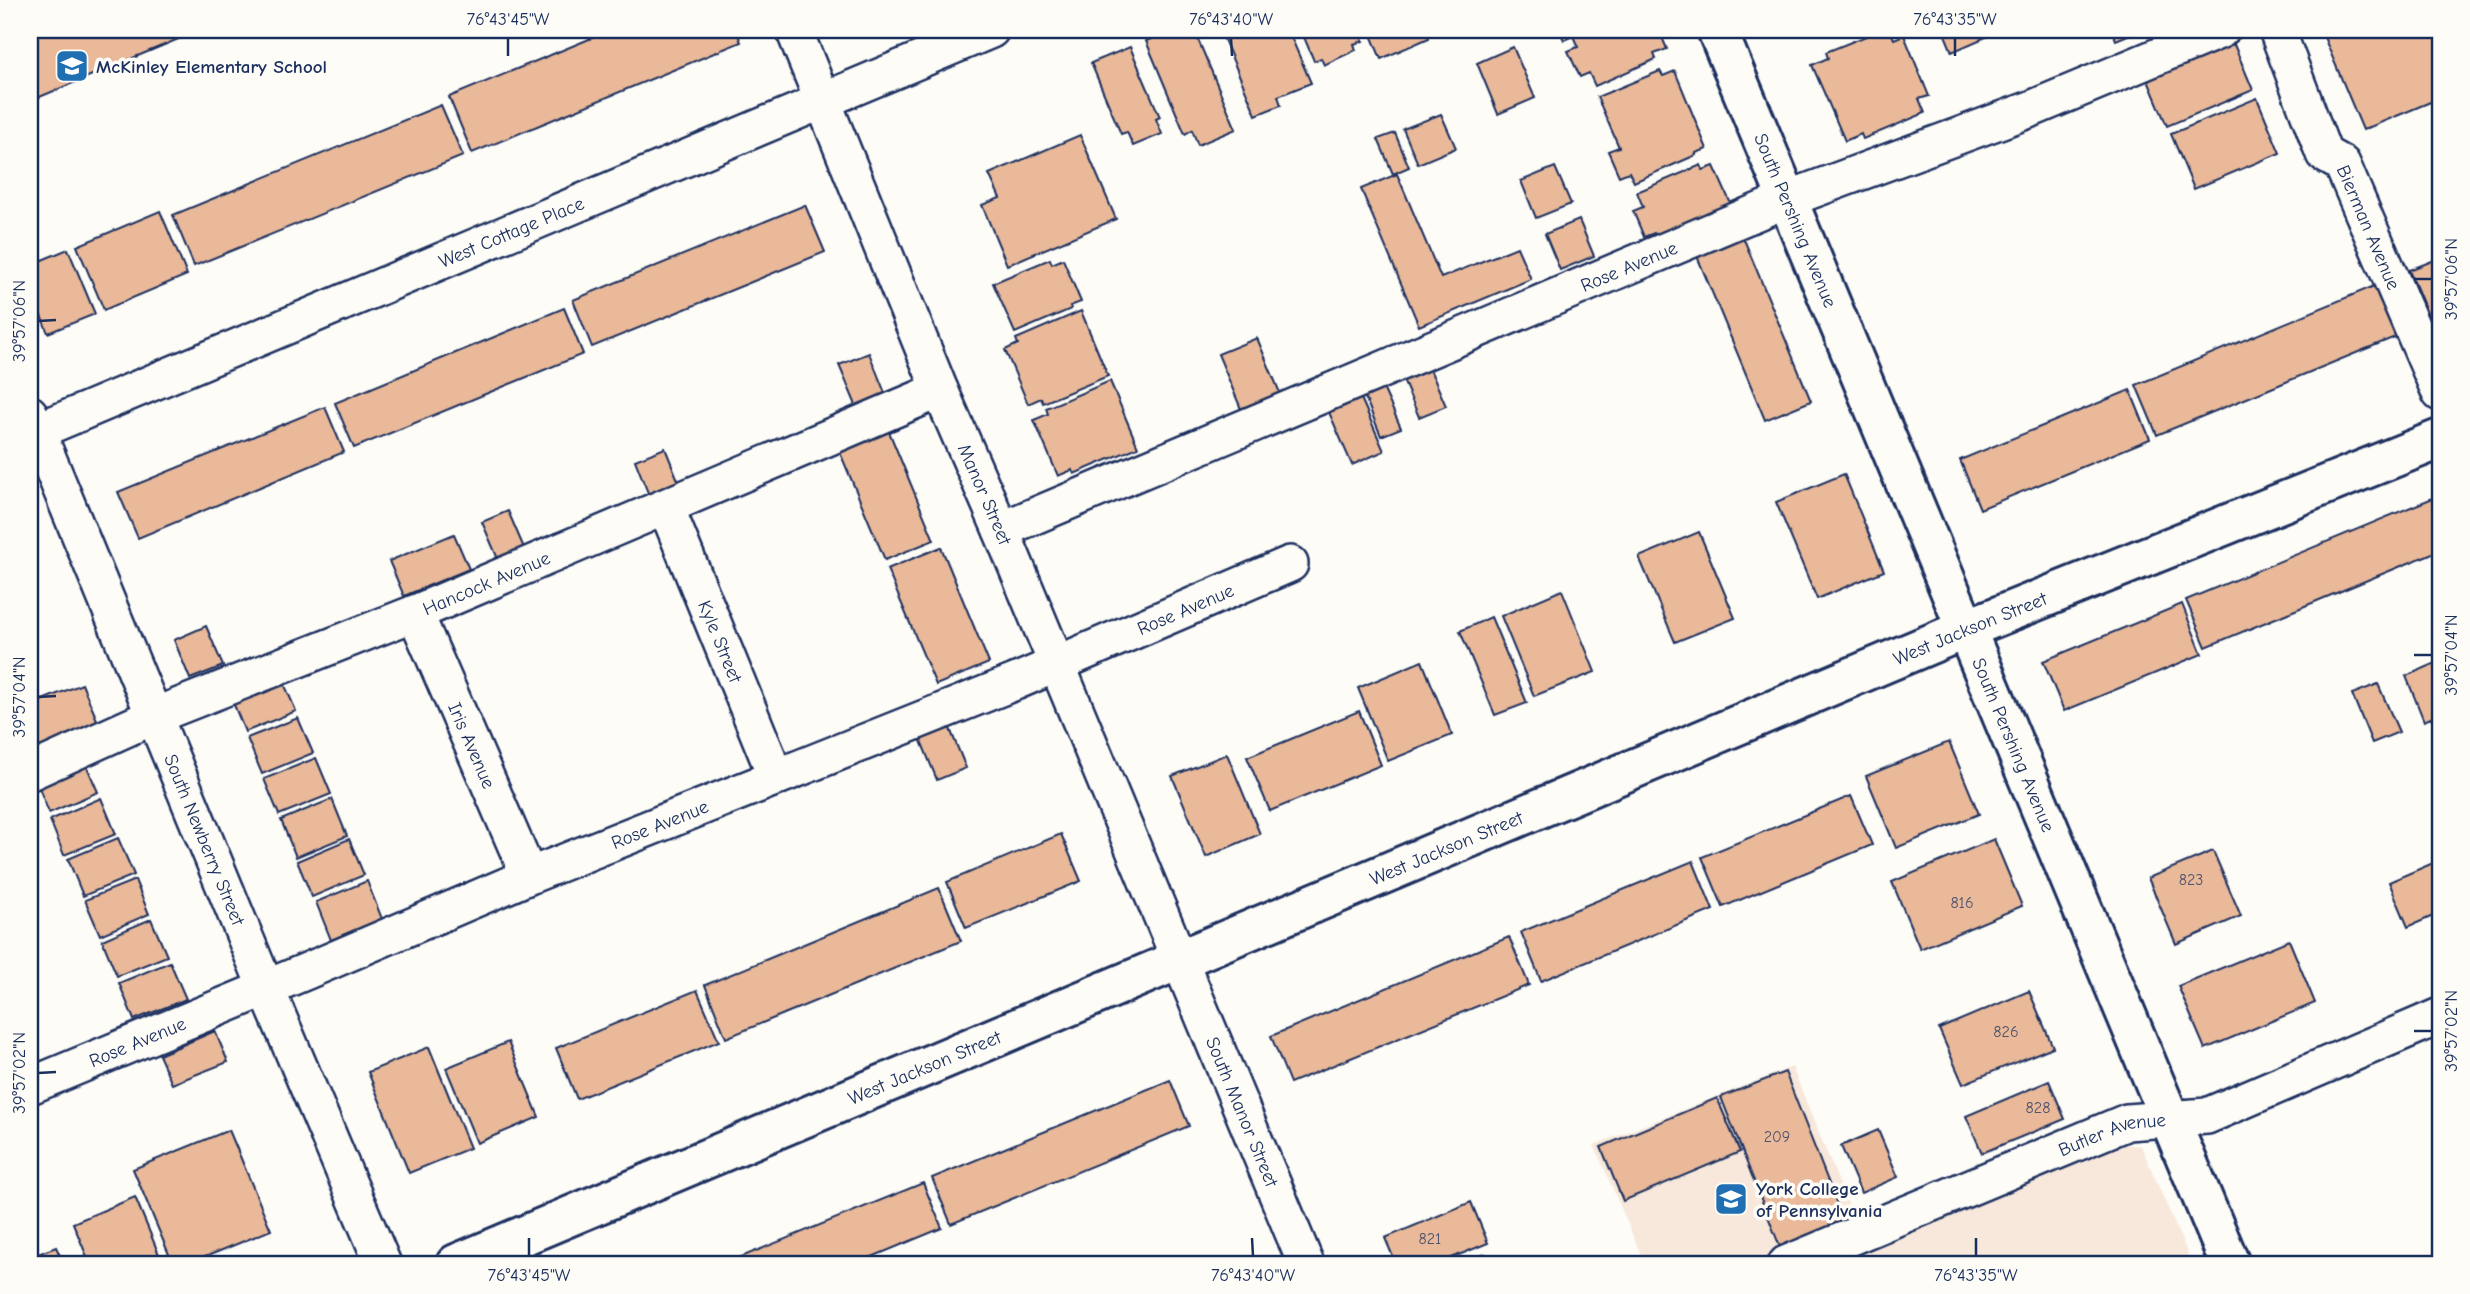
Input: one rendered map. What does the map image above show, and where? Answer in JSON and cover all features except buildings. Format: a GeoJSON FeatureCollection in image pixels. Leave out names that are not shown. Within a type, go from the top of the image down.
{"type":"FeatureCollection","features":[{"type":"Feature","properties":{"kind":"street","name":"Manor Street"},"geometry":{"type":"LineString","coordinates":[[794,30],[940,390],[1001,530],[1178,959]]}},
{"type":"Feature","properties":{"kind":"street","name":"West Cottage Place"},"geometry":{"type":"LineString","coordinates":[[32,426],[991,30]]}},
{"type":"Feature","properties":{"kind":"street","name":"South Pershing Avenue"},"geometry":{"type":"LineString","coordinates":[[1717,30],[2230,1264]]}},
{"type":"Feature","properties":{"kind":"street","name":"Rose Avenue"},"geometry":{"type":"LineString","coordinates":[[1001,530],[1788,199],[2031,109],[2221,30]]}},
{"type":"Feature","properties":{"kind":"street","name":"Bierman Avenue"},"geometry":{"type":"LineString","coordinates":[[2277,30],[2324,154],[2342,164],[2440,393]]}},
{"type":"Feature","properties":{"kind":"street","name":"Hancock Avenue"},"geometry":{"type":"LineString","coordinates":[[30,772],[154,716],[415,613],[940,390]]}},
{"type":"Feature","properties":{"kind":"street","name":"South Newberry Street"},"geometry":{"type":"LineString","coordinates":[[32,426],[383,1264]]}},
{"type":"Feature","properties":{"kind":"street","name":"West Jackson Street"},"geometry":{"type":"LineString","coordinates":[[456,1264],[1966,629],[2440,439]]}},
{"type":"Feature","properties":{"kind":"street","name":"Kyle Street"},"geometry":{"type":"LineString","coordinates":[[666,507],[776,776]]}},
{"type":"Feature","properties":{"kind":"street","name":"Rose Avenue"},"geometry":{"type":"LineString","coordinates":[[30,1086],[529,876],[1056,665],[1290,564]]}},
{"type":"Feature","properties":{"kind":"street","name":"Iris Avenue"},"geometry":{"type":"LineString","coordinates":[[415,613],[529,876]]}},
{"type":"Feature","properties":{"kind":"street","name":"South Manor Street"},"geometry":{"type":"LineString","coordinates":[[1178,959],[1306,1264]]}},
{"type":"Feature","properties":{"kind":"street","name":"Butler Avenue"},"geometry":{"type":"LineString","coordinates":[[1786,1264],[2127,1122],[2207,1116],[2440,1016]]}},
{"type":"Feature","properties":{"kind":"shaded area","name":"York College of Pennsylvania"},"geometry":{"type":"Polygon","coordinates":[[[1792,1067],[1867,1251],[2123,1144],[2141,1146],[2192,1264],[1645,1264],[1594,1145],[1792,1067]]]}},
{"type":"Feature","properties":{"kind":"place","name":"McKinley Elementary School"},"geometry":{"type":"Point","coordinates":[72,66]}},
{"type":"Feature","properties":{"kind":"place","name":"York College of Pennsylvania"},"geometry":{"type":"Point","coordinates":[1731,1199]}}]}
